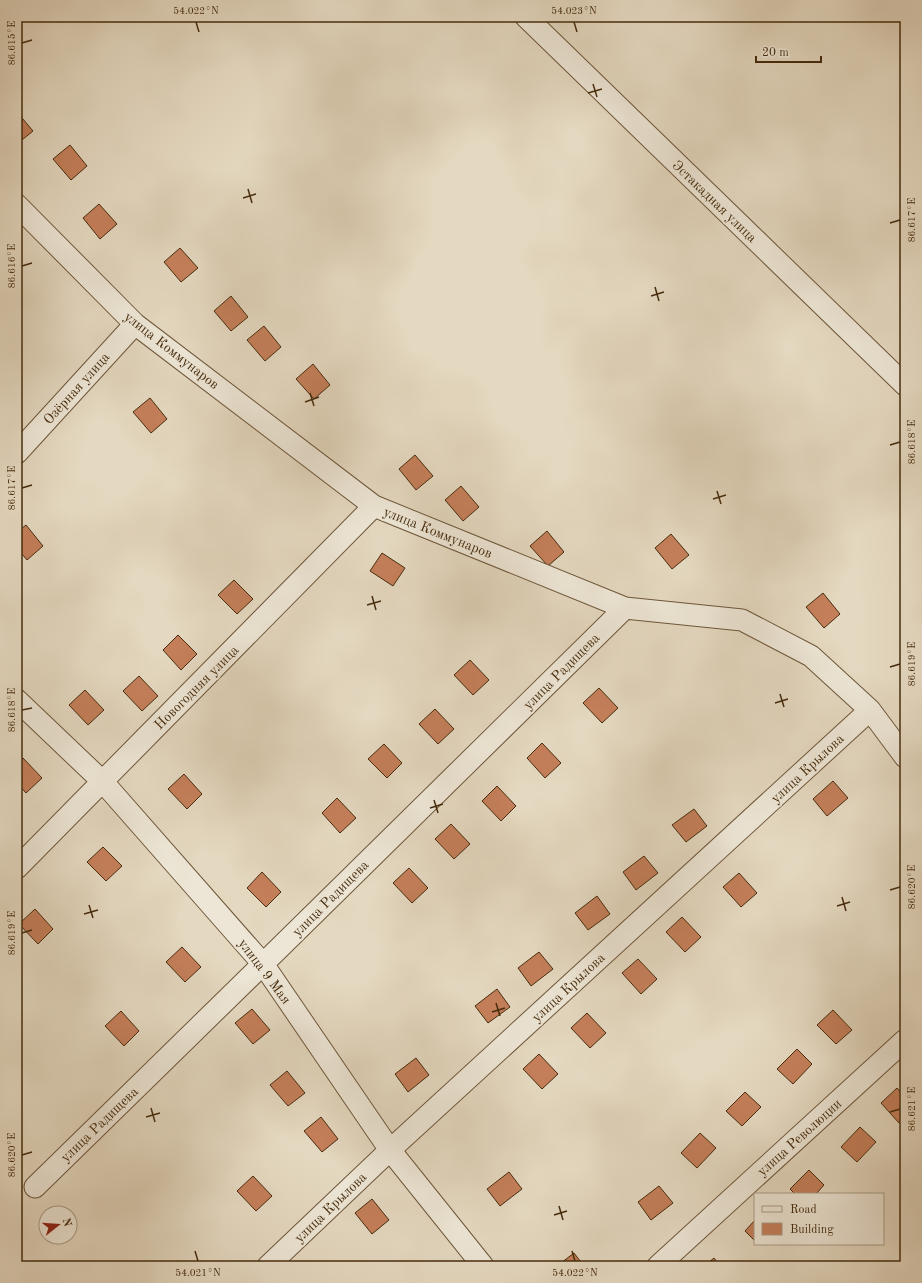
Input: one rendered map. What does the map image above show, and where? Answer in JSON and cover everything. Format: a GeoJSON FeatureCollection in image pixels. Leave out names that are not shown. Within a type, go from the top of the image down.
{"type":"FeatureCollection","features":[{"type":"Feature","properties":{"kind":"street","name":"Эстакадная улица"},"geometry":{"type":"LineString","coordinates":[[526,17],[905,385]]}},
{"type":"Feature","properties":{"kind":"street","name":"улица Коммунаров"},"geometry":{"type":"LineString","coordinates":[[17,205],[135,324],[374,506],[624,608],[742,620],[811,656],[870,710],[905,757]]}},
{"type":"Feature","properties":{"kind":"street","name":"Озёрная улица"},"geometry":{"type":"LineString","coordinates":[[17,453],[135,324]]}},
{"type":"Feature","properties":{"kind":"street","name":"Новогодняя улица"},"geometry":{"type":"LineString","coordinates":[[17,868],[374,506]]}},
{"type":"Feature","properties":{"kind":"street","name":"улица Радищева"},"geometry":{"type":"LineString","coordinates":[[35,1187],[624,608]]}},
{"type":"Feature","properties":{"kind":"street","name":"улица 9 Мая"},"geometry":{"type":"LineString","coordinates":[[17,700],[103,782],[263,964],[390,1150],[483,1266]]}},
{"type":"Feature","properties":{"kind":"street","name":"улица Крылова"},"geometry":{"type":"LineString","coordinates":[[268,1266],[390,1150],[870,710]]}},
{"type":"Feature","properties":{"kind":"street","name":"улица Революции"},"geometry":{"type":"LineString","coordinates":[[658,1266],[905,1040]]}},
{"type":"Feature","properties":{"kind":"building"},"geometry":{"type":"Polygon","coordinates":[[[17,112],[33,131],[17,144],[17,112]]]}},
{"type":"Feature","properties":{"kind":"building"},"geometry":{"type":"Polygon","coordinates":[[[70,145],[87,166],[71,180],[53,159],[70,145]]]}},
{"type":"Feature","properties":{"kind":"building"},"geometry":{"type":"Polygon","coordinates":[[[99,204],[117,224],[100,239],[83,218],[99,204]]]}},
{"type":"Feature","properties":{"kind":"building"},"geometry":{"type":"Polygon","coordinates":[[[180,248],[198,268],[181,282],[164,262],[180,248]]]}},
{"type":"Feature","properties":{"kind":"building"},"geometry":{"type":"Polygon","coordinates":[[[231,296],[248,317],[231,331],[214,311],[231,296]]]}},
{"type":"Feature","properties":{"kind":"building"},"geometry":{"type":"Polygon","coordinates":[[[264,326],[281,347],[265,361],[247,340],[264,326]]]}},
{"type":"Feature","properties":{"kind":"building"},"geometry":{"type":"Polygon","coordinates":[[[313,364],[330,385],[314,399],[296,379],[313,364]]]}},
{"type":"Feature","properties":{"kind":"building"},"geometry":{"type":"Polygon","coordinates":[[[150,398],[167,419],[151,433],[133,412],[150,398]]]}},
{"type":"Feature","properties":{"kind":"building"},"geometry":{"type":"Polygon","coordinates":[[[415,455],[433,476],[416,490],[399,469],[415,455]]]}},
{"type":"Feature","properties":{"kind":"building"},"geometry":{"type":"Polygon","coordinates":[[[461,486],[479,507],[463,521],[445,500],[461,486]]]}},
{"type":"Feature","properties":{"kind":"building"},"geometry":{"type":"Polygon","coordinates":[[[26,525],[43,546],[27,560],[17,548],[17,532],[26,525]]]}},
{"type":"Feature","properties":{"kind":"building"},"geometry":{"type":"Polygon","coordinates":[[[547,531],[564,552],[548,566],[530,546],[547,531]]]}},
{"type":"Feature","properties":{"kind":"building"},"geometry":{"type":"Polygon","coordinates":[[[671,534],[689,555],[672,569],[655,548],[671,534]]]}},
{"type":"Feature","properties":{"kind":"building"},"geometry":{"type":"Polygon","coordinates":[[[382,553],[405,568],[393,586],[370,571],[382,553]]]}},
{"type":"Feature","properties":{"kind":"building"},"geometry":{"type":"Polygon","coordinates":[[[234,580],[253,599],[237,614],[218,595],[234,580]]]}},
{"type":"Feature","properties":{"kind":"building"},"geometry":{"type":"Polygon","coordinates":[[[823,593],[840,614],[824,628],[806,607],[823,593]]]}},
{"type":"Feature","properties":{"kind":"building"},"geometry":{"type":"Polygon","coordinates":[[[178,635],[197,654],[181,670],[163,650],[178,635]]]}},
{"type":"Feature","properties":{"kind":"building"},"geometry":{"type":"Polygon","coordinates":[[[470,660],[489,680],[473,695],[454,675],[470,660]]]}},
{"type":"Feature","properties":{"kind":"building"},"geometry":{"type":"Polygon","coordinates":[[[139,676],[158,696],[142,711],[123,691],[139,676]]]}},
{"type":"Feature","properties":{"kind":"building"},"geometry":{"type":"Polygon","coordinates":[[[599,688],[618,708],[602,723],[583,703],[599,688]]]}},
{"type":"Feature","properties":{"kind":"building"},"geometry":{"type":"Polygon","coordinates":[[[85,690],[104,710],[88,725],[69,705],[85,690]]]}},
{"type":"Feature","properties":{"kind":"building"},"geometry":{"type":"Polygon","coordinates":[[[435,709],[454,729],[438,744],[419,724],[435,709]]]}},
{"type":"Feature","properties":{"kind":"building"},"geometry":{"type":"Polygon","coordinates":[[[542,743],[561,763],[545,778],[527,758],[542,743]]]}},
{"type":"Feature","properties":{"kind":"building"},"geometry":{"type":"Polygon","coordinates":[[[384,744],[402,763],[387,778],[368,759],[384,744]]]}},
{"type":"Feature","properties":{"kind":"building"},"geometry":{"type":"Polygon","coordinates":[[[23,758],[42,778],[26,793],[17,783],[17,763],[23,758]]]}},
{"type":"Feature","properties":{"kind":"building"},"geometry":{"type":"Polygon","coordinates":[[[184,774],[202,794],[187,809],[168,789],[184,774]]]}},
{"type":"Feature","properties":{"kind":"building"},"geometry":{"type":"Polygon","coordinates":[[[833,781],[848,798],[827,816],[813,799],[833,781]]]}},
{"type":"Feature","properties":{"kind":"building"},"geometry":{"type":"Polygon","coordinates":[[[497,786],[516,806],[501,821],[482,801],[497,786]]]}},
{"type":"Feature","properties":{"kind":"building"},"geometry":{"type":"Polygon","coordinates":[[[337,798],[356,818],[340,833],[322,813],[337,798]]]}},
{"type":"Feature","properties":{"kind":"building"},"geometry":{"type":"Polygon","coordinates":[[[694,809],[707,826],[686,842],[672,825],[694,809]]]}},
{"type":"Feature","properties":{"kind":"building"},"geometry":{"type":"Polygon","coordinates":[[[451,824],[470,844],[454,859],[435,839],[451,824]]]}},
{"type":"Feature","properties":{"kind":"building"},"geometry":{"type":"Polygon","coordinates":[[[103,847],[122,866],[106,881],[87,862],[103,847]]]}},
{"type":"Feature","properties":{"kind":"building"},"geometry":{"type":"Polygon","coordinates":[[[644,856],[658,873],[636,890],[623,872],[644,856]]]}},
{"type":"Feature","properties":{"kind":"building"},"geometry":{"type":"Polygon","coordinates":[[[409,868],[428,888],[412,903],[393,883],[409,868]]]}},
{"type":"Feature","properties":{"kind":"building"},"geometry":{"type":"Polygon","coordinates":[[[262,872],[281,892],[266,907],[247,888],[262,872]]]}},
{"type":"Feature","properties":{"kind":"building"},"geometry":{"type":"Polygon","coordinates":[[[739,873],[757,893],[741,907],[723,887],[739,873]]]}},
{"type":"Feature","properties":{"kind":"building"},"geometry":{"type":"Polygon","coordinates":[[[597,896],[610,914],[588,930],[575,913],[597,896]]]}},
{"type":"Feature","properties":{"kind":"building"},"geometry":{"type":"Polygon","coordinates":[[[35,909],[53,929],[38,944],[19,924],[35,909]]]}},
{"type":"Feature","properties":{"kind":"building"},"geometry":{"type":"Polygon","coordinates":[[[682,917],[701,937],[685,952],[666,932],[682,917]]]}},
{"type":"Feature","properties":{"kind":"building"},"geometry":{"type":"Polygon","coordinates":[[[182,947],[201,967],[185,982],[166,962],[182,947]]]}},
{"type":"Feature","properties":{"kind":"building"},"geometry":{"type":"Polygon","coordinates":[[[539,952],[553,969],[531,986],[518,968],[539,952]]]}},
{"type":"Feature","properties":{"kind":"building"},"geometry":{"type":"Polygon","coordinates":[[[638,959],[657,979],[641,994],[622,973],[638,959]]]}},
{"type":"Feature","properties":{"kind":"building"},"geometry":{"type":"Polygon","coordinates":[[[497,989],[510,1007],[488,1023],[475,1006],[497,989]]]}},
{"type":"Feature","properties":{"kind":"building"},"geometry":{"type":"Polygon","coordinates":[[[252,1009],[270,1030],[253,1044],[235,1023],[252,1009]]]}},
{"type":"Feature","properties":{"kind":"building"},"geometry":{"type":"Polygon","coordinates":[[[833,1010],[852,1030],[836,1044],[817,1025],[833,1010]]]}},
{"type":"Feature","properties":{"kind":"building"},"geometry":{"type":"Polygon","coordinates":[[[121,1011],[139,1031],[124,1046],[105,1026],[121,1011]]]}},
{"type":"Feature","properties":{"kind":"building"},"geometry":{"type":"Polygon","coordinates":[[[587,1013],[606,1033],[590,1048],[571,1028],[587,1013]]]}},
{"type":"Feature","properties":{"kind":"building"},"geometry":{"type":"Polygon","coordinates":[[[797,1049],[812,1064],[793,1084],[777,1069],[797,1049]]]}},
{"type":"Feature","properties":{"kind":"building"},"geometry":{"type":"Polygon","coordinates":[[[539,1054],[558,1074],[542,1089],[523,1069],[539,1054]]]}},
{"type":"Feature","properties":{"kind":"building"},"geometry":{"type":"Polygon","coordinates":[[[416,1058],[429,1075],[408,1092],[395,1074],[416,1058]]]}},
{"type":"Feature","properties":{"kind":"building"},"geometry":{"type":"Polygon","coordinates":[[[287,1071],[305,1093],[288,1106],[270,1085],[287,1071]]]}},
{"type":"Feature","properties":{"kind":"building"},"geometry":{"type":"Polygon","coordinates":[[[897,1088],[905,1097],[905,1118],[899,1123],[881,1103],[897,1088]]]}},
{"type":"Feature","properties":{"kind":"building"},"geometry":{"type":"Polygon","coordinates":[[[745,1092],[761,1107],[742,1126],[726,1111],[745,1092]]]}},
{"type":"Feature","properties":{"kind":"building"},"geometry":{"type":"Polygon","coordinates":[[[321,1117],[338,1139],[322,1152],[304,1131],[321,1117]]]}},
{"type":"Feature","properties":{"kind":"building"},"geometry":{"type":"Polygon","coordinates":[[[860,1127],[876,1142],[857,1162],[841,1147],[860,1127]]]}},
{"type":"Feature","properties":{"kind":"building"},"geometry":{"type":"Polygon","coordinates":[[[700,1133],[716,1148],[697,1168],[681,1153],[700,1133]]]}},
{"type":"Feature","properties":{"kind":"building"},"geometry":{"type":"Polygon","coordinates":[[[809,1170],[824,1185],[817,1193],[794,1193],[790,1189],[809,1170]]]}},
{"type":"Feature","properties":{"kind":"building"},"geometry":{"type":"Polygon","coordinates":[[[509,1172],[522,1189],[500,1206],[487,1189],[509,1172]]]}},
{"type":"Feature","properties":{"kind":"building"},"geometry":{"type":"Polygon","coordinates":[[[253,1176],[272,1196],[256,1211],[237,1191],[253,1176]]]}},
{"type":"Feature","properties":{"kind":"building"},"geometry":{"type":"Polygon","coordinates":[[[659,1186],[673,1203],[651,1220],[638,1202],[659,1186]]]}},
{"type":"Feature","properties":{"kind":"building"},"geometry":{"type":"Polygon","coordinates":[[[372,1199],[389,1220],[372,1234],[355,1213],[372,1199]]]}},
{"type":"Feature","properties":{"kind":"building"},"geometry":{"type":"Polygon","coordinates":[[[754,1221],[754,1240],[745,1231],[754,1221]]]}},
{"type":"Feature","properties":{"kind":"building"},"geometry":{"type":"Polygon","coordinates":[[[574,1253],[584,1266],[557,1266],[574,1253]]]}},
{"type":"Feature","properties":{"kind":"building"},"geometry":{"type":"Polygon","coordinates":[[[714,1258],[720,1266],[704,1266],[714,1258]]]}}]}
